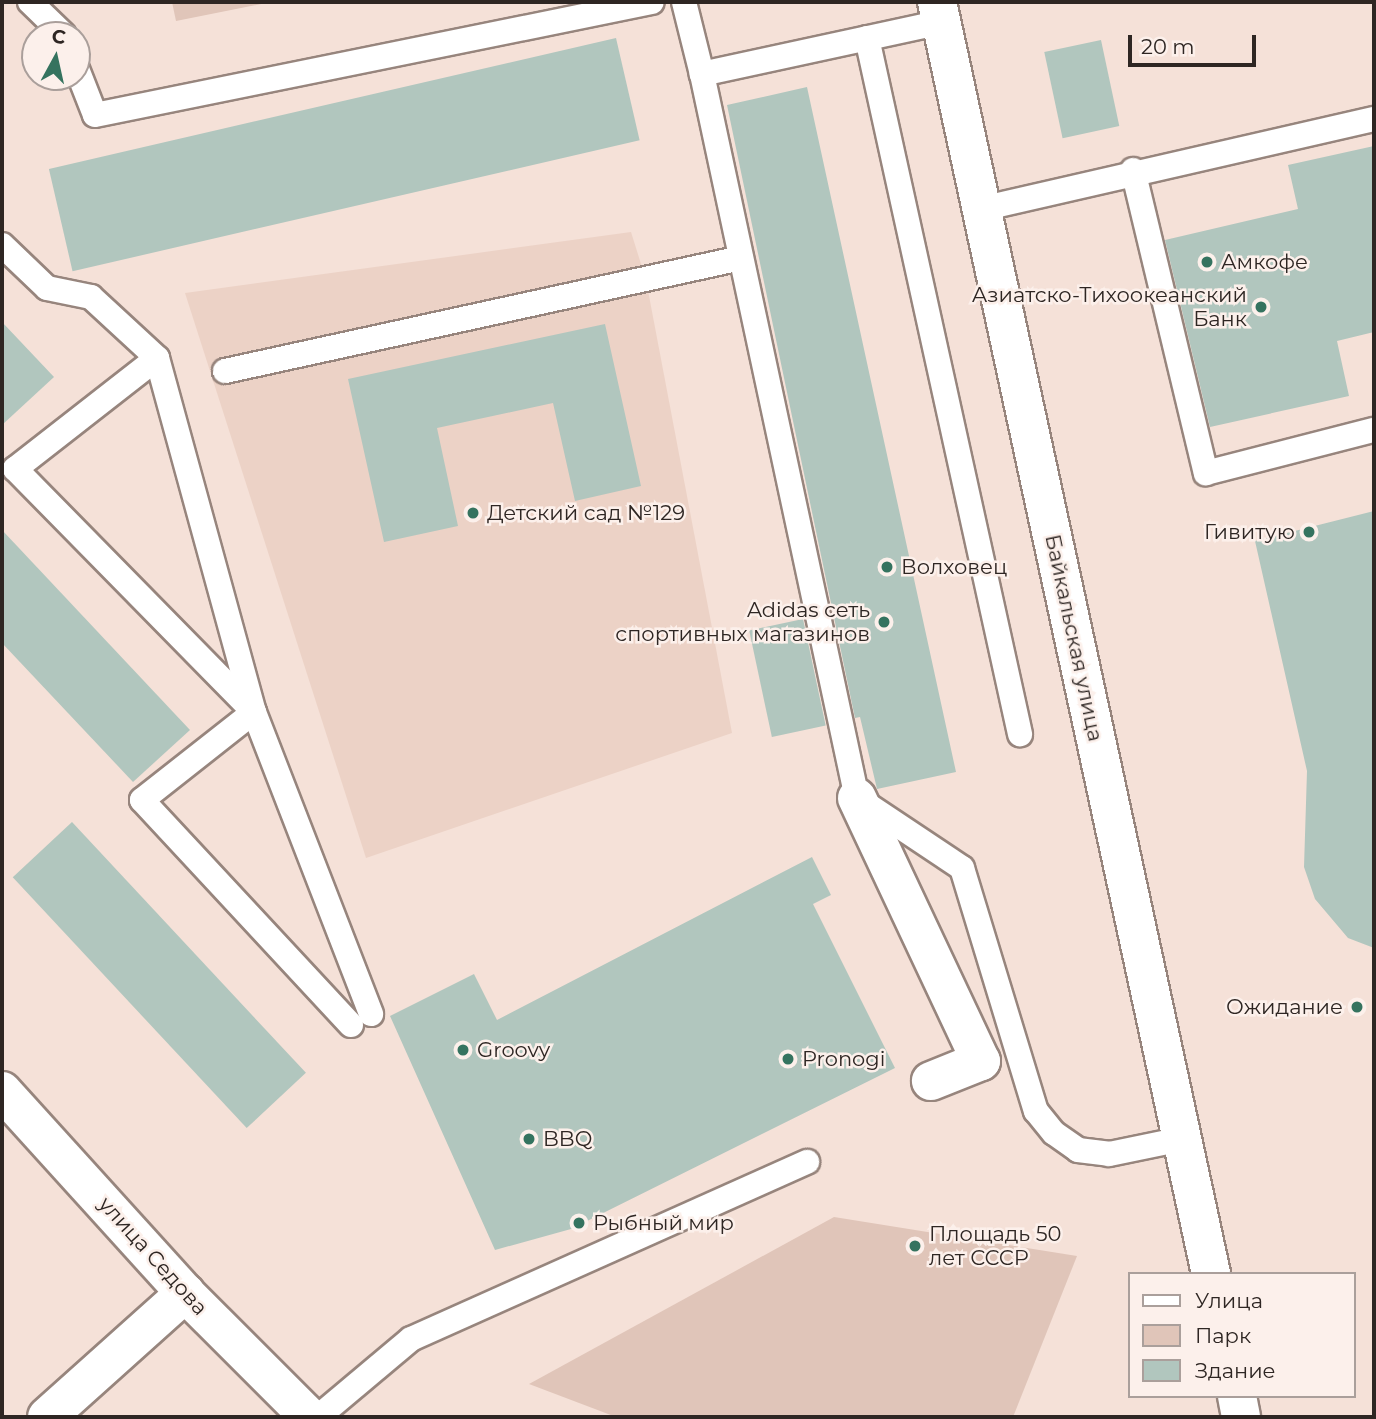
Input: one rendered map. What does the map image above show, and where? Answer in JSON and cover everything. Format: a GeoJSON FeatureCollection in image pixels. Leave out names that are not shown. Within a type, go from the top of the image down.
{"type":"FeatureCollection","features":[{"type":"Feature","properties":{"kind":"main road","name":"Байкальская улица"},"geometry":{"type":"LineString","coordinates":[[939,12],[985,208],[1211,1272]]}},
{"type":"Feature","properties":{"kind":"main road"},"geometry":{"type":"LineString","coordinates":[[857,798],[981,1061],[931,1082]]}},
{"type":"Feature","properties":{"kind":"main road","name":"улица Седова"},"geometry":{"type":"LineString","coordinates":[[2,1091],[185,1293],[309,1417]]}},
{"type":"Feature","properties":{"kind":"main road"},"geometry":{"type":"LineString","coordinates":[[47,1417],[185,1293]]}},
{"type":"Feature","properties":{"kind":"main road"},"geometry":{"type":"LineString","coordinates":[[1237,1398],[1241,1417]]}},
{"type":"Feature","properties":{"kind":"lane"},"geometry":{"type":"LineString","coordinates":[[30,2],[50,21]]}},
{"type":"Feature","properties":{"kind":"lane"},"geometry":{"type":"LineString","coordinates":[[85,91],[95,116],[652,2]]}},
{"type":"Feature","properties":{"kind":"lane"},"geometry":{"type":"LineString","coordinates":[[684,2],[702,74],[857,798],[962,868],[1032,1100],[1054,1133],[1078,1150],[1109,1154],[1182,1139]]}},
{"type":"Feature","properties":{"kind":"lane"},"geometry":{"type":"LineString","coordinates":[[702,74],[867,38],[939,12]]}},
{"type":"Feature","properties":{"kind":"lane"},"geometry":{"type":"LineString","coordinates":[[867,38],[1020,734]]}},
{"type":"Feature","properties":{"kind":"lane"},"geometry":{"type":"LineString","coordinates":[[985,208],[1133,170],[1374,119]]}},
{"type":"Feature","properties":{"kind":"lane"},"geometry":{"type":"LineString","coordinates":[[1133,170],[1206,473],[1374,430]]}},
{"type":"Feature","properties":{"kind":"lane"},"geometry":{"type":"LineString","coordinates":[[2,245],[47,288],[91,298],[157,358],[254,712],[361,1020],[142,800],[254,712]]}},
{"type":"Feature","properties":{"kind":"lane"},"geometry":{"type":"LineString","coordinates":[[225,372],[741,258]]}},
{"type":"Feature","properties":{"kind":"lane"},"geometry":{"type":"LineString","coordinates":[[157,358],[15,469],[254,712]]}},
{"type":"Feature","properties":{"kind":"lane"},"geometry":{"type":"LineString","coordinates":[[318,1417],[411,1339],[807,1162]]}},
{"type":"Feature","properties":{"kind":"shaded area","name":"Детский сад №129"},"geometry":{"type":"Polygon","coordinates":[[[631,232],[646,280],[732,733],[366,858],[185,293],[631,232]]]}},
{"type":"Feature","properties":{"kind":"green space"},"geometry":{"type":"Polygon","coordinates":[[[172,2],[271,2],[176,21],[172,2]]]}},
{"type":"Feature","properties":{"kind":"green space"},"geometry":{"type":"Polygon","coordinates":[[[834,1217],[1077,1256],[1013,1417],[616,1417],[529,1384],[834,1217]]]}},
{"type":"Feature","properties":{"kind":"building"},"geometry":{"type":"Polygon","coordinates":[[[616,38],[640,140],[73,271],[49,169],[616,38]]]}},
{"type":"Feature","properties":{"kind":"building"},"geometry":{"type":"Polygon","coordinates":[[[1101,40],[1119,126],[1063,138],[1044,52],[1101,40]]]}},
{"type":"Feature","properties":{"kind":"building"},"geometry":{"type":"Polygon","coordinates":[[[807,87],[956,772],[877,789],[860,717],[855,718],[727,105],[807,87]]]}},
{"type":"Feature","properties":{"kind":"building"},"geometry":{"type":"Polygon","coordinates":[[[1374,146],[1374,332],[1337,341],[1349,396],[1210,427],[1165,240],[1298,209],[1288,165],[1374,146]]]}},
{"type":"Feature","properties":{"kind":"building"},"geometry":{"type":"Polygon","coordinates":[[[2,322],[54,377],[2,425],[2,322]]]}},
{"type":"Feature","properties":{"kind":"building"},"geometry":{"type":"Polygon","coordinates":[[[605,324],[641,486],[575,501],[553,403],[437,428],[458,526],[384,542],[348,379],[605,324]]]}},
{"type":"Feature","properties":{"kind":"building"},"geometry":{"type":"Polygon","coordinates":[[[1374,511],[1374,948],[1348,938],[1315,899],[1304,867],[1307,771],[1255,541],[1374,511]]]}},
{"type":"Feature","properties":{"kind":"building"},"geometry":{"type":"Polygon","coordinates":[[[2,530],[190,730],[133,782],[2,643],[2,530]]]}},
{"type":"Feature","properties":{"kind":"building"},"geometry":{"type":"Polygon","coordinates":[[[803,619],[826,726],[772,737],[749,630],[803,619]]]}},
{"type":"Feature","properties":{"kind":"building"},"geometry":{"type":"Polygon","coordinates":[[[72,822],[306,1073],[247,1128],[13,877],[72,822]]]}},
{"type":"Feature","properties":{"kind":"building"},"geometry":{"type":"Polygon","coordinates":[[[812,857],[831,895],[813,904],[895,1068],[571,1229],[495,1250],[390,1016],[474,974],[497,1020],[812,857]]]}},
{"type":"Feature","properties":{"kind":"place","name":"Амкофе"},"geometry":{"type":"Point","coordinates":[1207,262]}},
{"type":"Feature","properties":{"kind":"place","name":"Азиатско-Тихоокеанский Банк"},"geometry":{"type":"Point","coordinates":[1261,307]}},
{"type":"Feature","properties":{"kind":"place","name":"Детский сад №129"},"geometry":{"type":"Point","coordinates":[473,513]}},
{"type":"Feature","properties":{"kind":"place","name":"Гивитую"},"geometry":{"type":"Point","coordinates":[1309,532]}},
{"type":"Feature","properties":{"kind":"place","name":"Волховец"},"geometry":{"type":"Point","coordinates":[887,567]}},
{"type":"Feature","properties":{"kind":"place","name":"Adidas сеть спортивных магазинов"},"geometry":{"type":"Point","coordinates":[884,622]}},
{"type":"Feature","properties":{"kind":"place","name":"Ожидание"},"geometry":{"type":"Point","coordinates":[1357,1007]}},
{"type":"Feature","properties":{"kind":"place","name":"Groovy"},"geometry":{"type":"Point","coordinates":[463,1050]}},
{"type":"Feature","properties":{"kind":"place","name":"Pronogi"},"geometry":{"type":"Point","coordinates":[788,1059]}},
{"type":"Feature","properties":{"kind":"place","name":"BBQ"},"geometry":{"type":"Point","coordinates":[529,1139]}},
{"type":"Feature","properties":{"kind":"place","name":"Рыбный мир"},"geometry":{"type":"Point","coordinates":[579,1223]}},
{"type":"Feature","properties":{"kind":"place","name":"Площадь 50 лет СССР"},"geometry":{"type":"Point","coordinates":[915,1246]}}]}
